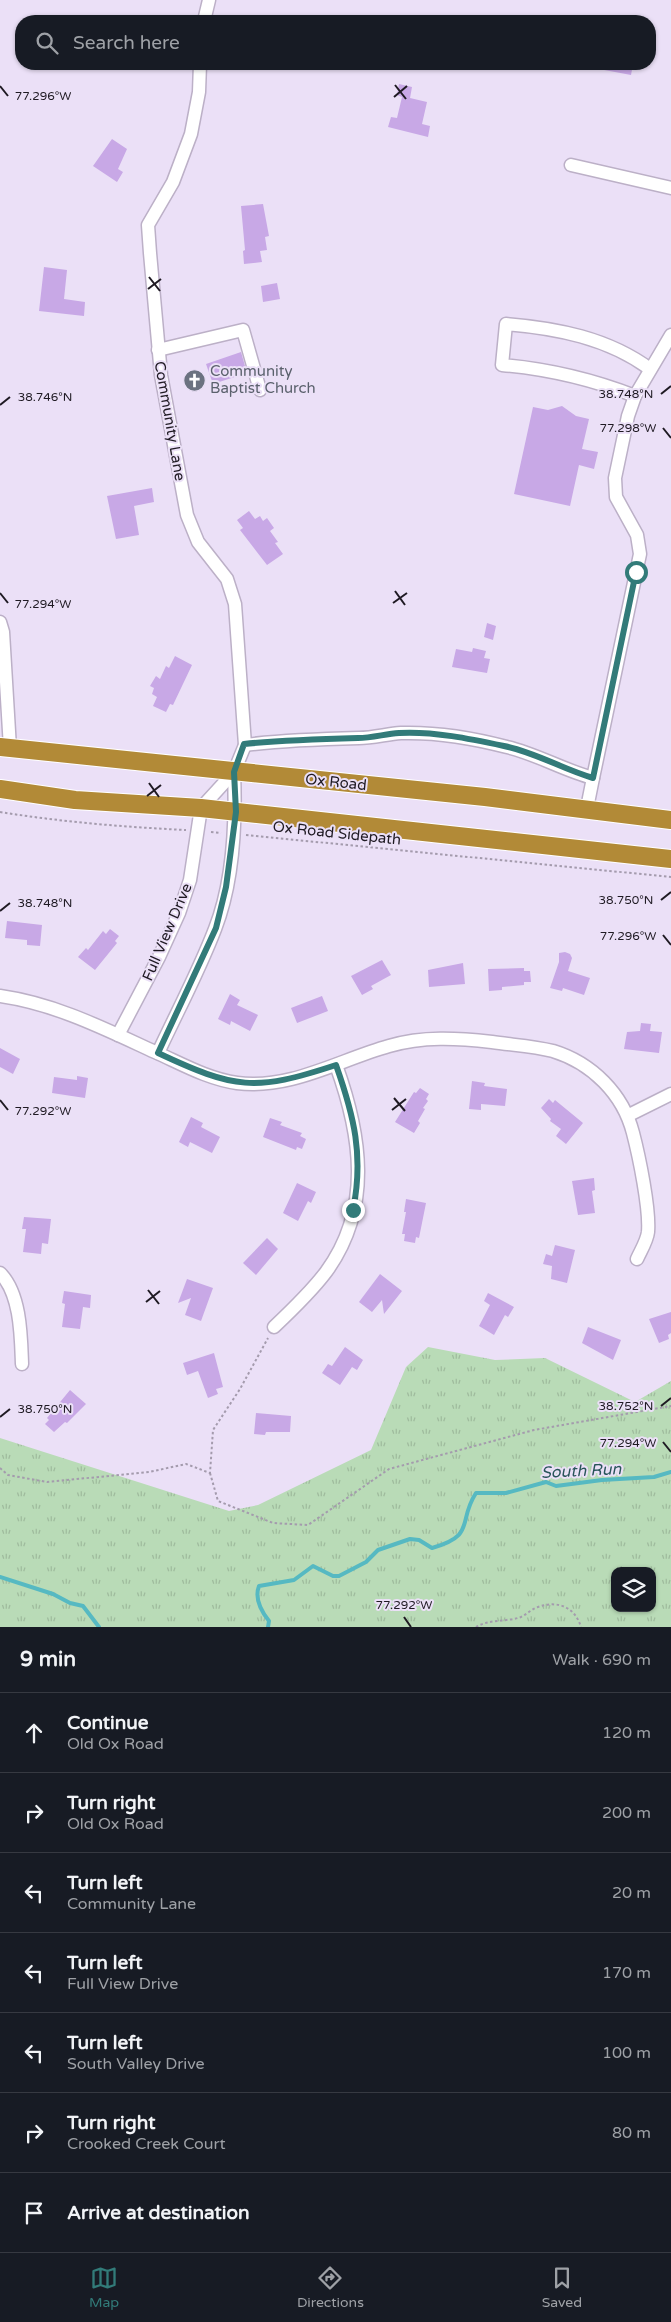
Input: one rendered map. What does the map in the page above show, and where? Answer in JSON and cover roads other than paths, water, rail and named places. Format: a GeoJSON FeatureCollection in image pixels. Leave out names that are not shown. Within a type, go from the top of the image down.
{"type":"FeatureCollection","features":[{"type":"Feature","properties":{"kind":"highway","name":"Ox Road"},"geometry":{"type":"LineString","coordinates":[[5,747],[587,808],[671,820]]}},
{"type":"Feature","properties":{"kind":"highway"},"geometry":{"type":"LineString","coordinates":[[0,789],[75,800],[201,808],[671,859]]}},
{"type":"Feature","properties":{"kind":"street"},"geometry":{"type":"LineString","coordinates":[[205,15],[209,0]]}},
{"type":"Feature","properties":{"kind":"street","name":"Community Lane"},"geometry":{"type":"LineString","coordinates":[[200,70],[196,114],[188,142],[173,182],[148,225],[161,375],[191,529],[198,542],[227,579],[234,596],[244,744],[234,772]]}},
{"type":"Feature","properties":{"kind":"street"},"geometry":{"type":"LineString","coordinates":[[570,165],[671,188]]}},
{"type":"Feature","properties":{"kind":"street"},"geometry":{"type":"LineString","coordinates":[[635,396],[600,382],[544,369],[502,365],[506,324],[575,334],[631,355],[650,369]]}},
{"type":"Feature","properties":{"kind":"street"},"geometry":{"type":"LineString","coordinates":[[158,350],[243,330],[260,390]]}},
{"type":"Feature","properties":{"kind":"street"},"geometry":{"type":"LineString","coordinates":[[587,808],[640,554],[637,535],[619,505],[614,489],[628,416],[635,396],[671,335]]}},
{"type":"Feature","properties":{"kind":"street"},"geometry":{"type":"LineString","coordinates":[[0,622],[3,632],[5,747]]}},
{"type":"Feature","properties":{"kind":"street"},"geometry":{"type":"LineString","coordinates":[[244,744],[286,739],[363,738],[400,733],[431,735],[525,751],[568,771],[593,778]]}},
{"type":"Feature","properties":{"kind":"street"},"geometry":{"type":"LineString","coordinates":[[201,808],[234,772]]}},
{"type":"Feature","properties":{"kind":"street"},"geometry":{"type":"LineString","coordinates":[[158,1053],[216,928],[226,887],[236,812],[234,772]]}},
{"type":"Feature","properties":{"kind":"street","name":"Full View Drive"},"geometry":{"type":"LineString","coordinates":[[118,1035],[159,957],[179,913],[190,880],[201,808]]}},
{"type":"Feature","properties":{"kind":"street"},"geometry":{"type":"LineString","coordinates":[[0,996],[48,1006],[118,1035],[200,1073],[237,1083],[278,1082],[336,1065],[389,1046],[427,1039],[458,1038],[536,1048],[562,1054],[590,1070],[615,1094],[629,1115],[636,1142],[648,1220],[648,1234],[637,1259]]}},
{"type":"Feature","properties":{"kind":"street"},"geometry":{"type":"LineString","coordinates":[[274,1328],[312,1290],[327,1270],[342,1242],[353,1210],[358,1176],[357,1141],[350,1108],[336,1065]]}},
{"type":"Feature","properties":{"kind":"street"},"geometry":{"type":"LineString","coordinates":[[629,1115],[671,1094]]}},
{"type":"Feature","properties":{"kind":"street"},"geometry":{"type":"LineString","coordinates":[[0,1273],[8,1283],[19,1317],[22,1364]]}},
{"type":"Feature","properties":{"kind":"waterway","name":"South Run"},"geometry":{"type":"LineString","coordinates":[[268,1627],[269,1621],[261,1609],[257,1596],[259,1586],[294,1580],[313,1566],[333,1576],[339,1576],[366,1562],[378,1550],[410,1539],[419,1540],[432,1548],[446,1543],[461,1533],[467,1512],[476,1493],[506,1493],[546,1482],[556,1486],[602,1480],[654,1477],[671,1472]]}},
{"type":"Feature","properties":{"kind":"waterway","name":"South Run"},"geometry":{"type":"LineString","coordinates":[[0,1577],[83,1606],[99,1627]]}},
{"type":"Feature","properties":{"kind":"place","name":"Community Baptist Church"},"geometry":{"type":"Point","coordinates":[194,380]}}]}
